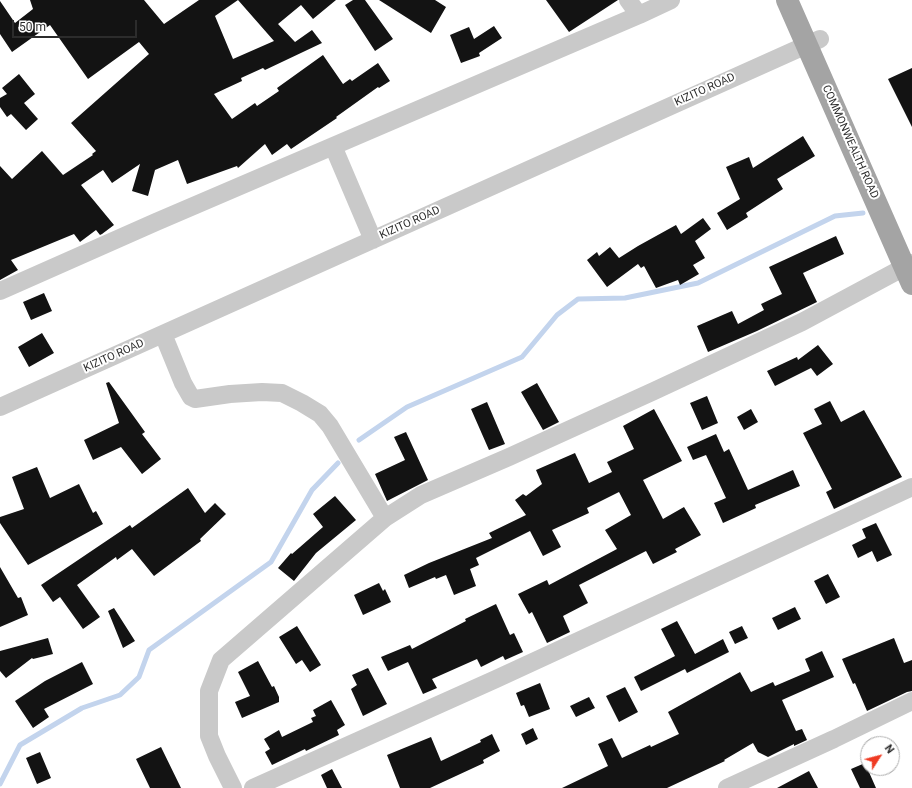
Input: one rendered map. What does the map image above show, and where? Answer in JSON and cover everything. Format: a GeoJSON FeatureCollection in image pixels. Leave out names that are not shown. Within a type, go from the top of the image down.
{"type":"FeatureCollection","features":[{"type":"Feature","properties":{"kind":"main road","name":"COMMONWEALTH ROAD"},"geometry":{"type":"LineString","coordinates":[[786,0],[814,42],[879,177],[910,265]]}},
{"type":"Feature","properties":{"kind":"main road","name":"COMMONWEALTH ROAD"},"geometry":{"type":"LineString","coordinates":[[801,0],[814,42]]}},
{"type":"Feature","properties":{"kind":"street"},"geometry":{"type":"LineString","coordinates":[[628,0],[639,15]]}},
{"type":"Feature","properties":{"kind":"street"},"geometry":{"type":"LineString","coordinates":[[0,291],[149,225],[671,0]]}},
{"type":"Feature","properties":{"kind":"street","name":"KIZITO ROAD"},"geometry":{"type":"LineString","coordinates":[[0,407],[814,42]]}},
{"type":"Feature","properties":{"kind":"street"},"geometry":{"type":"LineString","coordinates":[[333,146],[373,240]]}},
{"type":"Feature","properties":{"kind":"street"},"geometry":{"type":"LineString","coordinates":[[233,788],[217,756],[210,736],[209,691],[221,660],[385,518],[421,495],[802,322],[910,265]]}},
{"type":"Feature","properties":{"kind":"street"},"geometry":{"type":"LineString","coordinates":[[163,334],[183,383],[191,397],[195,399],[230,394],[262,392],[282,393],[320,414],[330,426],[385,518]]}},
{"type":"Feature","properties":{"kind":"street"},"geometry":{"type":"LineString","coordinates":[[253,788],[496,679],[912,487]]}},
{"type":"Feature","properties":{"kind":"street"},"geometry":{"type":"LineString","coordinates":[[727,788],[912,701]]}},
{"type":"Feature","properties":{"kind":"building"},"geometry":{"type":"Polygon","coordinates":[[[30,0],[144,0],[164,24],[199,0],[238,0],[336,0],[313,19],[301,5],[278,24],[295,42],[312,30],[322,43],[265,70],[263,68],[241,78],[242,81],[214,94],[232,119],[255,103],[257,106],[279,91],[277,88],[323,55],[343,84],[350,79],[352,81],[378,63],[390,81],[379,88],[378,87],[336,117],[337,118],[291,149],[287,144],[272,155],[265,144],[238,168],[237,166],[187,184],[178,160],[155,170],[148,196],[132,191],[140,164],[112,183],[103,170],[81,185],[114,225],[100,235],[96,230],[80,242],[74,234],[11,260],[18,270],[0,280],[0,166],[12,179],[42,151],[63,175],[93,155],[92,154],[96,151],[71,123],[149,54],[139,42],[88,79],[50,25],[12,52],[0,34],[0,1],[15,23],[33,9],[30,0]],[[238,0],[215,16],[233,59],[274,41],[238,0]]]}},
{"type":"Feature","properties":{"kind":"building"},"geometry":{"type":"Polygon","coordinates":[[[353,0],[365,0],[393,39],[375,51],[345,5],[353,0]]]}},
{"type":"Feature","properties":{"kind":"building"},"geometry":{"type":"Polygon","coordinates":[[[379,0],[435,0],[446,7],[431,33],[379,0]]]}},
{"type":"Feature","properties":{"kind":"building"},"geometry":{"type":"Polygon","coordinates":[[[546,0],[618,0],[569,32],[546,0]]]}},
{"type":"Feature","properties":{"kind":"building"},"geometry":{"type":"Polygon","coordinates":[[[494,26],[502,38],[479,53],[480,56],[461,63],[450,35],[469,27],[474,39],[494,26]]]}},
{"type":"Feature","properties":{"kind":"building"},"geometry":{"type":"Polygon","coordinates":[[[912,68],[912,127],[888,79],[912,68]]]}},
{"type":"Feature","properties":{"kind":"building"},"geometry":{"type":"Polygon","coordinates":[[[19,74],[35,94],[24,103],[38,119],[26,130],[11,114],[7,117],[0,107],[0,98],[7,94],[2,88],[19,74]]]}},
{"type":"Feature","properties":{"kind":"building"},"geometry":{"type":"Polygon","coordinates":[[[803,136],[815,156],[777,179],[783,189],[746,213],[748,217],[727,230],[717,213],[740,199],[726,167],[749,157],[753,168],[803,136]]]}},
{"type":"Feature","properties":{"kind":"building"},"geometry":{"type":"Polygon","coordinates":[[[703,218],[711,229],[695,241],[705,258],[693,265],[699,274],[680,285],[678,280],[656,288],[644,266],[641,268],[638,264],[607,287],[587,260],[597,252],[599,256],[610,247],[619,258],[676,225],[681,234],[703,218]]]}},
{"type":"Feature","properties":{"kind":"building"},"geometry":{"type":"Polygon","coordinates":[[[836,236],[844,254],[803,273],[817,302],[757,331],[708,352],[697,326],[732,311],[738,324],[764,310],[761,304],[782,294],[769,267],[836,236]]]}},
{"type":"Feature","properties":{"kind":"building"},"geometry":{"type":"Polygon","coordinates":[[[44,293],[52,311],[31,320],[23,302],[44,293]]]}},
{"type":"Feature","properties":{"kind":"building"},"geometry":{"type":"Polygon","coordinates":[[[42,333],[54,353],[29,367],[18,347],[42,333]]]}},
{"type":"Feature","properties":{"kind":"building"},"geometry":{"type":"Polygon","coordinates":[[[818,345],[833,364],[817,376],[811,368],[775,386],[767,371],[797,357],[798,360],[818,345]]]}},
{"type":"Feature","properties":{"kind":"building"},"geometry":{"type":"Polygon","coordinates":[[[109,382],[145,432],[142,434],[161,459],[142,474],[121,447],[93,460],[84,440],[119,423],[106,383],[109,382]]]}},
{"type":"Feature","properties":{"kind":"building"},"geometry":{"type":"Polygon","coordinates":[[[537,383],[559,422],[543,430],[521,392],[537,383]]]}},
{"type":"Feature","properties":{"kind":"building"},"geometry":{"type":"Polygon","coordinates":[[[707,396],[718,423],[702,430],[690,403],[707,396]]]}},
{"type":"Feature","properties":{"kind":"building"},"geometry":{"type":"Polygon","coordinates":[[[830,401],[841,422],[864,410],[902,477],[834,509],[826,492],[832,489],[803,433],[822,424],[814,409],[830,401]]]}},
{"type":"Feature","properties":{"kind":"building"},"geometry":{"type":"Polygon","coordinates":[[[487,402],[505,444],[489,450],[471,409],[487,402]]]}},
{"type":"Feature","properties":{"kind":"building"},"geometry":{"type":"Polygon","coordinates":[[[654,409],[682,461],[643,480],[663,519],[684,507],[701,535],[675,549],[677,552],[653,564],[646,551],[579,585],[588,603],[563,616],[570,632],[547,643],[532,612],[529,614],[518,594],[547,580],[549,585],[617,549],[605,530],[631,515],[619,492],[587,508],[589,513],[552,530],[561,547],[543,556],[530,531],[476,558],[479,565],[470,569],[476,586],[454,595],[446,575],[436,579],[435,577],[409,588],[404,575],[429,563],[492,538],[489,533],[526,515],[515,500],[523,494],[526,496],[542,484],[536,470],[575,453],[589,483],[612,472],[607,462],[634,449],[623,426],[654,409]]]}},
{"type":"Feature","properties":{"kind":"building"},"geometry":{"type":"Polygon","coordinates":[[[751,409],[758,422],[744,430],[737,417],[751,409]]]}},
{"type":"Feature","properties":{"kind":"building"},"geometry":{"type":"Polygon","coordinates":[[[406,432],[428,480],[387,501],[375,474],[405,460],[394,437],[406,432]]]}},
{"type":"Feature","properties":{"kind":"building"},"geometry":{"type":"Polygon","coordinates":[[[716,434],[724,452],[729,449],[748,490],[793,470],[800,486],[755,505],[756,508],[723,523],[714,503],[726,498],[706,455],[693,460],[687,447],[716,434]]]}},
{"type":"Feature","properties":{"kind":"building"},"geometry":{"type":"Polygon","coordinates":[[[37,467],[50,498],[79,484],[93,513],[96,511],[103,524],[28,565],[0,523],[0,517],[24,509],[12,477],[37,467]]]}},
{"type":"Feature","properties":{"kind":"building"},"geometry":{"type":"Polygon","coordinates":[[[188,488],[205,513],[215,503],[226,514],[200,539],[201,541],[154,576],[132,549],[117,560],[116,557],[77,585],[100,617],[83,629],[60,597],[53,602],[41,585],[130,525],[132,528],[188,488]]]}},
{"type":"Feature","properties":{"kind":"building"},"geometry":{"type":"Polygon","coordinates":[[[335,496],[356,520],[316,553],[294,581],[278,568],[291,553],[292,554],[323,527],[313,514],[335,496]]]}},
{"type":"Feature","properties":{"kind":"building"},"geometry":{"type":"Polygon","coordinates":[[[876,523],[892,555],[877,562],[872,551],[858,558],[852,545],[866,538],[862,529],[876,523]]]}},
{"type":"Feature","properties":{"kind":"building"},"geometry":{"type":"Polygon","coordinates":[[[0,567],[18,598],[21,597],[28,615],[0,627],[0,567]]]}},
{"type":"Feature","properties":{"kind":"building"},"geometry":{"type":"Polygon","coordinates":[[[828,574],[840,597],[826,604],[814,581],[828,574]]]}},
{"type":"Feature","properties":{"kind":"building"},"geometry":{"type":"Polygon","coordinates":[[[379,583],[383,591],[385,589],[391,602],[363,615],[354,595],[379,583]]]}},
{"type":"Feature","properties":{"kind":"building"},"geometry":{"type":"Polygon","coordinates":[[[496,604],[510,635],[514,633],[523,652],[505,660],[503,656],[481,667],[477,659],[432,679],[437,688],[423,694],[408,662],[388,671],[381,657],[410,645],[412,649],[466,621],[465,619],[496,604]]]}},
{"type":"Feature","properties":{"kind":"building"},"geometry":{"type":"Polygon","coordinates":[[[795,607],[801,619],[778,630],[772,618],[795,607]]]}},
{"type":"Feature","properties":{"kind":"building"},"geometry":{"type":"Polygon","coordinates":[[[114,608],[135,641],[123,648],[108,611],[114,608]]]}},
{"type":"Feature","properties":{"kind":"building"},"geometry":{"type":"Polygon","coordinates":[[[677,621],[695,654],[723,639],[729,652],[687,673],[685,669],[641,691],[634,677],[675,656],[661,629],[677,621]]]}},
{"type":"Feature","properties":{"kind":"building"},"geometry":{"type":"Polygon","coordinates":[[[297,626],[321,665],[310,672],[302,660],[296,664],[279,637],[297,626]]]}},
{"type":"Feature","properties":{"kind":"building"},"geometry":{"type":"Polygon","coordinates":[[[742,626],[748,638],[735,644],[729,632],[742,626]]]}},
{"type":"Feature","properties":{"kind":"building"},"geometry":{"type":"Polygon","coordinates":[[[48,638],[53,654],[32,658],[6,678],[0,671],[0,651],[48,638]]]}},
{"type":"Feature","properties":{"kind":"building"},"geometry":{"type":"Polygon","coordinates":[[[894,638],[904,663],[912,660],[912,691],[867,711],[855,683],[853,684],[842,659],[894,638]]]}},
{"type":"Feature","properties":{"kind":"building"},"geometry":{"type":"Polygon","coordinates":[[[822,651],[834,677],[782,700],[796,731],[802,729],[807,740],[794,746],[794,744],[768,757],[758,752],[753,743],[724,760],[725,761],[667,788],[562,788],[608,766],[598,744],[612,738],[622,758],[650,745],[651,747],[679,734],[668,712],[740,672],[751,692],[773,682],[775,686],[810,671],[805,659],[822,651]]]}},
{"type":"Feature","properties":{"kind":"building"},"geometry":{"type":"Polygon","coordinates":[[[258,661],[272,687],[274,686],[279,697],[279,702],[242,718],[235,702],[250,696],[238,672],[258,661]]]}},
{"type":"Feature","properties":{"kind":"building"},"geometry":{"type":"Polygon","coordinates":[[[82,662],[93,684],[44,709],[49,717],[33,728],[15,701],[45,681],[82,662]]]}},
{"type":"Feature","properties":{"kind":"building"},"geometry":{"type":"Polygon","coordinates":[[[368,668],[387,704],[363,716],[351,689],[357,685],[352,675],[368,668]]]}},
{"type":"Feature","properties":{"kind":"building"},"geometry":{"type":"Polygon","coordinates":[[[540,683],[550,709],[529,717],[524,705],[521,706],[516,693],[540,683]]]}},
{"type":"Feature","properties":{"kind":"building"},"geometry":{"type":"Polygon","coordinates":[[[625,687],[638,712],[619,722],[606,696],[625,687]]]}},
{"type":"Feature","properties":{"kind":"building"},"geometry":{"type":"Polygon","coordinates":[[[589,697],[595,708],[576,717],[570,706],[589,697]]]}},
{"type":"Feature","properties":{"kind":"building"},"geometry":{"type":"Polygon","coordinates":[[[331,700],[345,725],[337,730],[339,735],[272,765],[265,752],[270,749],[264,739],[279,730],[282,737],[313,722],[311,718],[316,716],[313,710],[331,700]]]}},
{"type":"Feature","properties":{"kind":"building"},"geometry":{"type":"Polygon","coordinates":[[[533,728],[538,739],[526,745],[521,734],[533,728]]]}},
{"type":"Feature","properties":{"kind":"building"},"geometry":{"type":"Polygon","coordinates":[[[492,734],[500,751],[483,760],[484,763],[430,788],[400,788],[387,755],[431,737],[441,761],[481,742],[480,740],[492,734]]]}},
{"type":"Feature","properties":{"kind":"building"},"geometry":{"type":"Polygon","coordinates":[[[161,747],[181,788],[150,788],[136,759],[161,747]]]}},
{"type":"Feature","properties":{"kind":"building"},"geometry":{"type":"Polygon","coordinates":[[[40,752],[51,778],[37,784],[26,758],[40,752]]]}},
{"type":"Feature","properties":{"kind":"building"},"geometry":{"type":"Polygon","coordinates":[[[860,765],[860,776],[871,776],[876,788],[860,788],[851,769],[860,765]]]}},
{"type":"Feature","properties":{"kind":"building"},"geometry":{"type":"Polygon","coordinates":[[[332,769],[342,788],[327,788],[321,775],[332,769]]]}},
{"type":"Feature","properties":{"kind":"building"},"geometry":{"type":"Polygon","coordinates":[[[809,771],[818,788],[777,788],[809,771]]]}},
{"type":"Feature","properties":{"kind":"waterway"},"geometry":{"type":"LineString","coordinates":[[359,440],[407,407],[522,357],[557,315],[578,299],[625,298],[698,283],[835,216],[863,213]]}},
{"type":"Feature","properties":{"kind":"waterway"},"geometry":{"type":"LineString","coordinates":[[0,784],[20,745],[82,708],[120,695],[139,677],[149,650],[271,562],[312,490],[338,463]]}}]}
